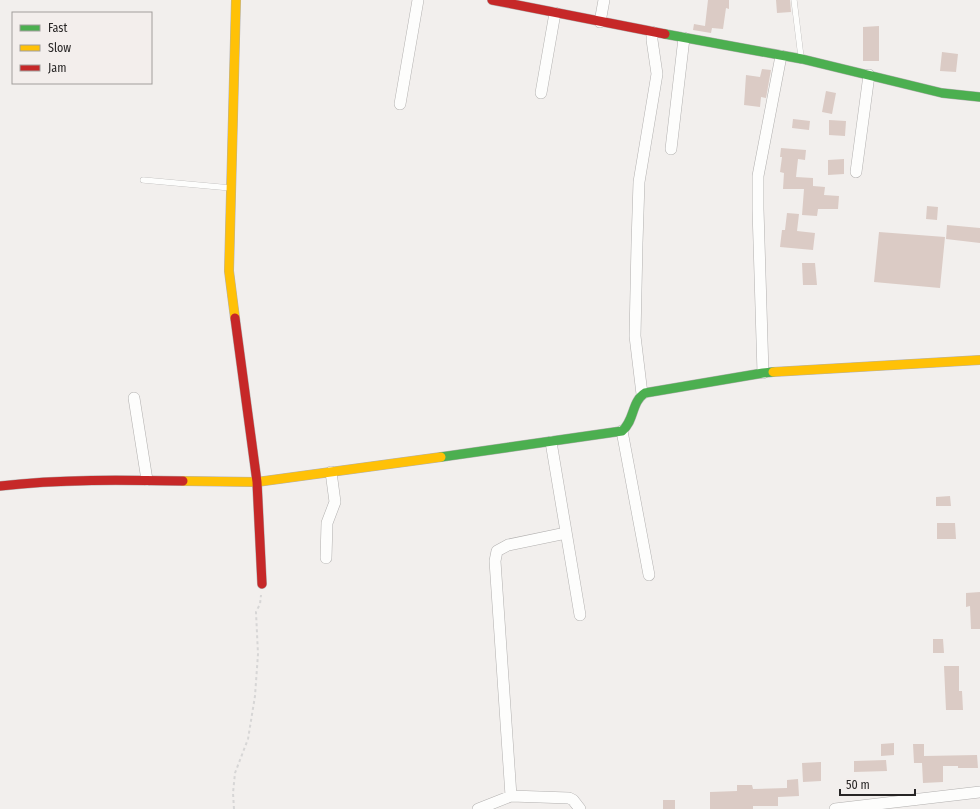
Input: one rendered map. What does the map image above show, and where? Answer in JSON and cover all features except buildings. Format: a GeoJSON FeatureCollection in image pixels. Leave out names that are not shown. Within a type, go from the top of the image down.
{"type":"FeatureCollection","features":[{"type":"Feature","properties":{"kind":"street"},"geometry":{"type":"LineString","coordinates":[[236,0],[229,271],[257,482],[262,584]]}},
{"type":"Feature","properties":{"kind":"street"},"geometry":{"type":"LineString","coordinates":[[400,104],[418,0]]}},
{"type":"Feature","properties":{"kind":"street"},"geometry":{"type":"LineString","coordinates":[[600,22],[604,0]]}},
{"type":"Feature","properties":{"kind":"street"},"geometry":{"type":"LineString","coordinates":[[496,1],[652,32],[802,59],[942,93],[980,97]]}},
{"type":"Feature","properties":{"kind":"street"},"geometry":{"type":"LineString","coordinates":[[541,93],[554,13]]}},
{"type":"Feature","properties":{"kind":"street"},"geometry":{"type":"LineString","coordinates":[[642,394],[635,336],[639,182],[657,74],[652,32]]}},
{"type":"Feature","properties":{"kind":"street"},"geometry":{"type":"LineString","coordinates":[[671,149],[684,38]]}},
{"type":"Feature","properties":{"kind":"street"},"geometry":{"type":"LineString","coordinates":[[764,373],[758,176],[780,56]]}},
{"type":"Feature","properties":{"kind":"street"},"geometry":{"type":"LineString","coordinates":[[856,172],[869,76]]}},
{"type":"Feature","properties":{"kind":"street"},"geometry":{"type":"LineString","coordinates":[[0,486],[27,483],[147,480],[257,482],[622,431],[629,426],[636,401],[642,394],[654,391],[764,373],[980,360]]}},
{"type":"Feature","properties":{"kind":"street"},"geometry":{"type":"LineString","coordinates":[[134,398],[147,480]]}},
{"type":"Feature","properties":{"kind":"street"},"geometry":{"type":"LineString","coordinates":[[622,431],[649,575]]}},
{"type":"Feature","properties":{"kind":"street"},"geometry":{"type":"LineString","coordinates":[[551,442],[580,615]]}},
{"type":"Feature","properties":{"kind":"street"},"geometry":{"type":"LineString","coordinates":[[326,558],[327,523],[335,502],[331,472]]}},
{"type":"Feature","properties":{"kind":"street"},"geometry":{"type":"LineString","coordinates":[[511,796],[495,560],[497,552],[508,545],[566,532]]}},
{"type":"Feature","properties":{"kind":"street"},"geometry":{"type":"LineString","coordinates":[[835,809],[864,807],[980,792]]}},
{"type":"Feature","properties":{"kind":"street"},"geometry":{"type":"LineString","coordinates":[[478,809],[511,796],[568,798],[573,800],[580,809]]}},
{"type":"Feature","properties":{"kind":"lane"},"geometry":{"type":"LineString","coordinates":[[794,0],[802,59]]}},
{"type":"Feature","properties":{"kind":"lane"},"geometry":{"type":"LineString","coordinates":[[143,180],[232,188]]}},
{"type":"Feature","properties":{"kind":"path"},"geometry":{"type":"LineString","coordinates":[[234,809],[233,793],[235,773],[248,739],[255,696],[258,654],[256,612],[260,604],[262,584]]}},
{"type":"Feature","properties":{"kind":"traffic: fast"},"geometry":{"type":"LineString","coordinates":[[665,34],[802,59],[942,93],[980,97]]}},
{"type":"Feature","properties":{"kind":"traffic: fast"},"geometry":{"type":"LineString","coordinates":[[441,457],[622,431],[629,422],[637,401],[645,393],[773,372]]}},
{"type":"Feature","properties":{"kind":"traffic: slow"},"geometry":{"type":"LineString","coordinates":[[235,318],[229,271],[236,0]]}},
{"type":"Feature","properties":{"kind":"traffic: slow"},"geometry":{"type":"LineString","coordinates":[[773,372],[980,360]]}},
{"type":"Feature","properties":{"kind":"traffic: slow"},"geometry":{"type":"LineString","coordinates":[[183,481],[257,482],[441,457]]}},
{"type":"Feature","properties":{"kind":"traffic: jam"},"geometry":{"type":"LineString","coordinates":[[492,0],[665,34]]}},
{"type":"Feature","properties":{"kind":"traffic: jam"},"geometry":{"type":"LineString","coordinates":[[235,318],[257,482],[262,584]]}},
{"type":"Feature","properties":{"kind":"traffic: jam"},"geometry":{"type":"LineString","coordinates":[[0,486],[68,481],[183,481]]}}]}
